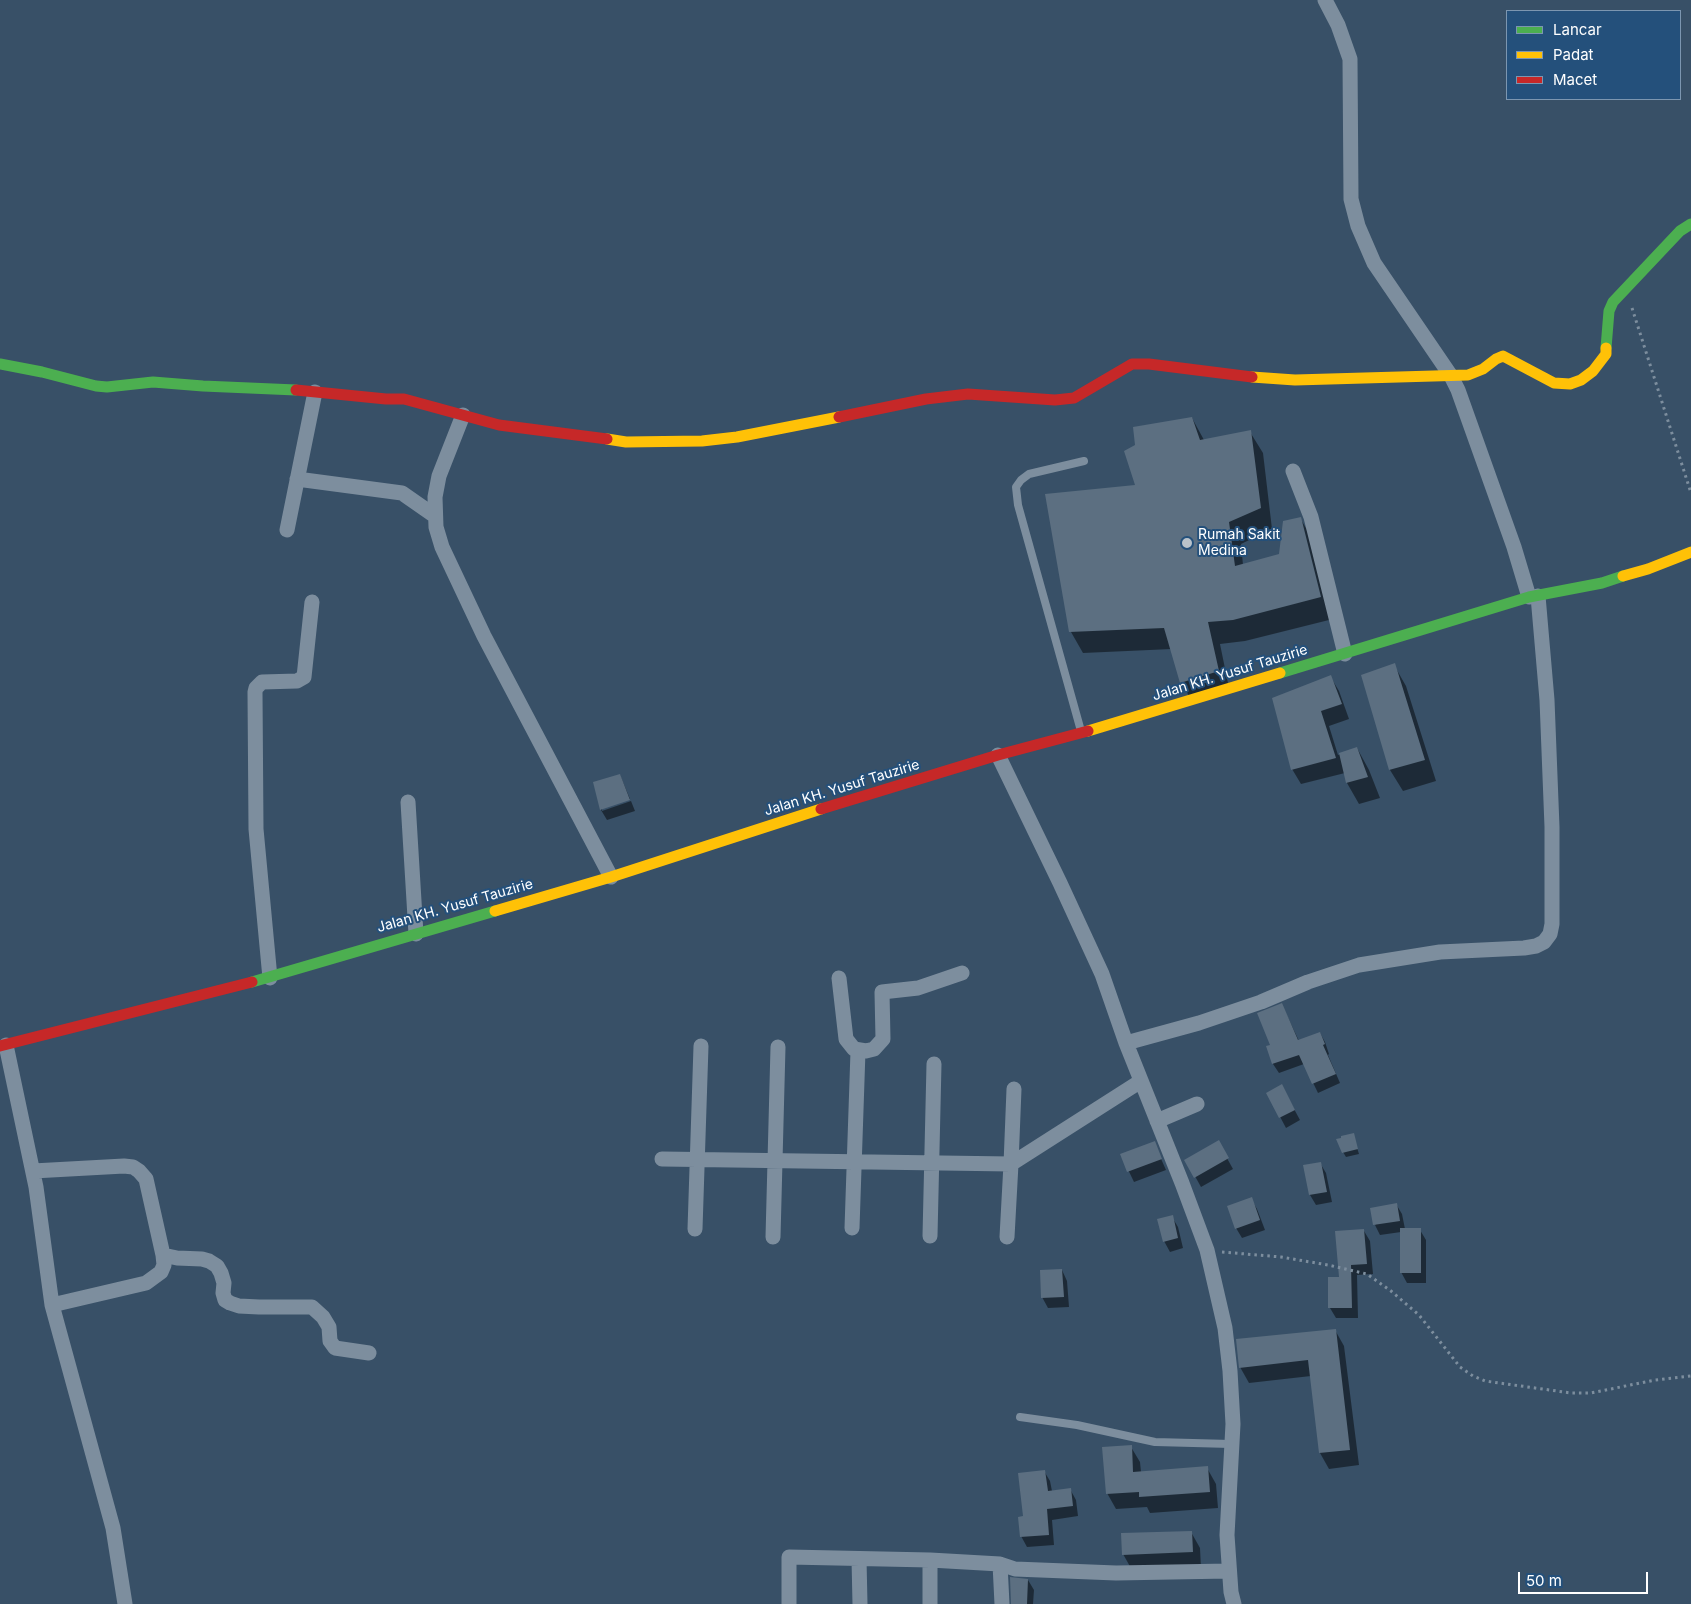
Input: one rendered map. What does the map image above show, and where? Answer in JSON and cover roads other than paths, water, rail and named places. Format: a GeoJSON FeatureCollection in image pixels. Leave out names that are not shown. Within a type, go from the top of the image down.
{"type":"FeatureCollection","features":[{"type":"Feature","properties":{"kind":"street"},"geometry":{"type":"LineString","coordinates":[[1126,1043],[1199,1023],[1359,965],[1440,952],[1536,946],[1544,942],[1550,934],[1552,924],[1552,827],[1547,700],[1534,596],[1488,478],[1464,406],[1451,376],[1374,263],[1358,226],[1351,199],[1350,59],[1338,25],[1325,0]]}},
{"type":"Feature","properties":{"kind":"street"},"geometry":{"type":"LineString","coordinates":[[0,364],[42,372],[96,386],[123,386],[153,382],[202,386],[280,388],[386,399],[404,399],[499,425],[626,442],[702,441],[737,437],[954,395],[968,394],[1055,400],[1074,398],[1112,376],[1125,366],[1132,364],[1150,364],[1258,378],[1295,380],[1451,376],[1476,372],[1503,356],[1554,383],[1570,384],[1580,380],[1600,365],[1606,354],[1609,310],[1613,302],[1680,231],[1691,224]]}},
{"type":"Feature","properties":{"kind":"street"},"geometry":{"type":"LineString","coordinates":[[287,530],[315,392]]}},
{"type":"Feature","properties":{"kind":"street"},"geometry":{"type":"LineString","coordinates":[[463,415],[439,476],[435,497],[436,527],[442,547],[459,586],[489,645],[611,877]]}},
{"type":"Feature","properties":{"kind":"street"},"geometry":{"type":"LineString","coordinates":[[1293,471],[1311,517],[1345,654]]}},
{"type":"Feature","properties":{"kind":"street"},"geometry":{"type":"LineString","coordinates":[[297,480],[402,494],[435,516]]}},
{"type":"Feature","properties":{"kind":"street","name":"Jalan KH. Yusuf Tauzirie"},"geometry":{"type":"LineString","coordinates":[[3,1045],[270,978],[611,877],[792,818],[998,755],[1082,733],[1534,596],[1602,583],[1648,569],[1691,552]]}},
{"type":"Feature","properties":{"kind":"street"},"geometry":{"type":"LineString","coordinates":[[270,978],[256,829],[255,692],[262,682],[297,681],[304,677],[312,602]]}},
{"type":"Feature","properties":{"kind":"street"},"geometry":{"type":"LineString","coordinates":[[998,755],[1102,974],[1126,1043],[1207,1250],[1224,1328],[1230,1371],[1233,1424],[1227,1535],[1229,1571],[1234,1604]]}},
{"type":"Feature","properties":{"kind":"street"},"geometry":{"type":"LineString","coordinates":[[408,802],[416,934]]}},
{"type":"Feature","properties":{"kind":"street"},"geometry":{"type":"LineString","coordinates":[[839,978],[846,1039],[858,1051],[866,1052],[874,1049],[883,1039],[882,992],[918,988],[962,973]]}},
{"type":"Feature","properties":{"kind":"street"},"geometry":{"type":"LineString","coordinates":[[3,1045],[33,1171],[52,1305],[113,1528],[125,1604]]}},
{"type":"Feature","properties":{"kind":"street"},"geometry":{"type":"LineString","coordinates":[[695,1229],[700,1046]]}},
{"type":"Feature","properties":{"kind":"street"},"geometry":{"type":"LineString","coordinates":[[773,1237],[778,1047]]}},
{"type":"Feature","properties":{"kind":"street"},"geometry":{"type":"LineString","coordinates":[[852,1228],[858,1051]]}},
{"type":"Feature","properties":{"kind":"street"},"geometry":{"type":"LineString","coordinates":[[930,1236],[934,1064]]}},
{"type":"Feature","properties":{"kind":"street"},"geometry":{"type":"LineString","coordinates":[[662,1159],[1011,1164],[1141,1082]]}},
{"type":"Feature","properties":{"kind":"street"},"geometry":{"type":"LineString","coordinates":[[1007,1237],[1014,1089]]}},
{"type":"Feature","properties":{"kind":"street"},"geometry":{"type":"LineString","coordinates":[[1157,1121],[1197,1104]]}},
{"type":"Feature","properties":{"kind":"street"},"geometry":{"type":"LineString","coordinates":[[33,1171],[124,1166],[133,1167],[140,1171],[146,1179],[163,1255],[164,1265],[161,1272],[146,1283],[52,1305]]}},
{"type":"Feature","properties":{"kind":"street"},"geometry":{"type":"LineString","coordinates":[[163,1255],[177,1258],[202,1259],[217,1266],[222,1273],[225,1300],[230,1303],[239,1306],[259,1307],[312,1307],[323,1317],[329,1327],[330,1341],[335,1348],[368,1353]]}},
{"type":"Feature","properties":{"kind":"street"},"geometry":{"type":"LineString","coordinates":[[789,1604],[789,1557],[930,1560],[1000,1564],[1015,1569],[1116,1572],[1229,1571]]}},
{"type":"Feature","properties":{"kind":"street"},"geometry":{"type":"LineString","coordinates":[[859,1559],[860,1604]]}},
{"type":"Feature","properties":{"kind":"street"},"geometry":{"type":"LineString","coordinates":[[930,1560],[930,1604]]}},
{"type":"Feature","properties":{"kind":"street"},"geometry":{"type":"LineString","coordinates":[[1000,1564],[1002,1604]]}},
{"type":"Feature","properties":{"kind":"lane"},"geometry":{"type":"LineString","coordinates":[[1082,733],[1018,505],[1016,487],[1021,480],[1030,474],[1084,461]]}},
{"type":"Feature","properties":{"kind":"lane"},"geometry":{"type":"LineString","coordinates":[[1020,1417],[1077,1425],[1155,1442],[1231,1444]]}},
{"type":"Feature","properties":{"kind":"place","name":"Rumah Sakit Medina"},"geometry":{"type":"Point","coordinates":[1187,543]}}]}
